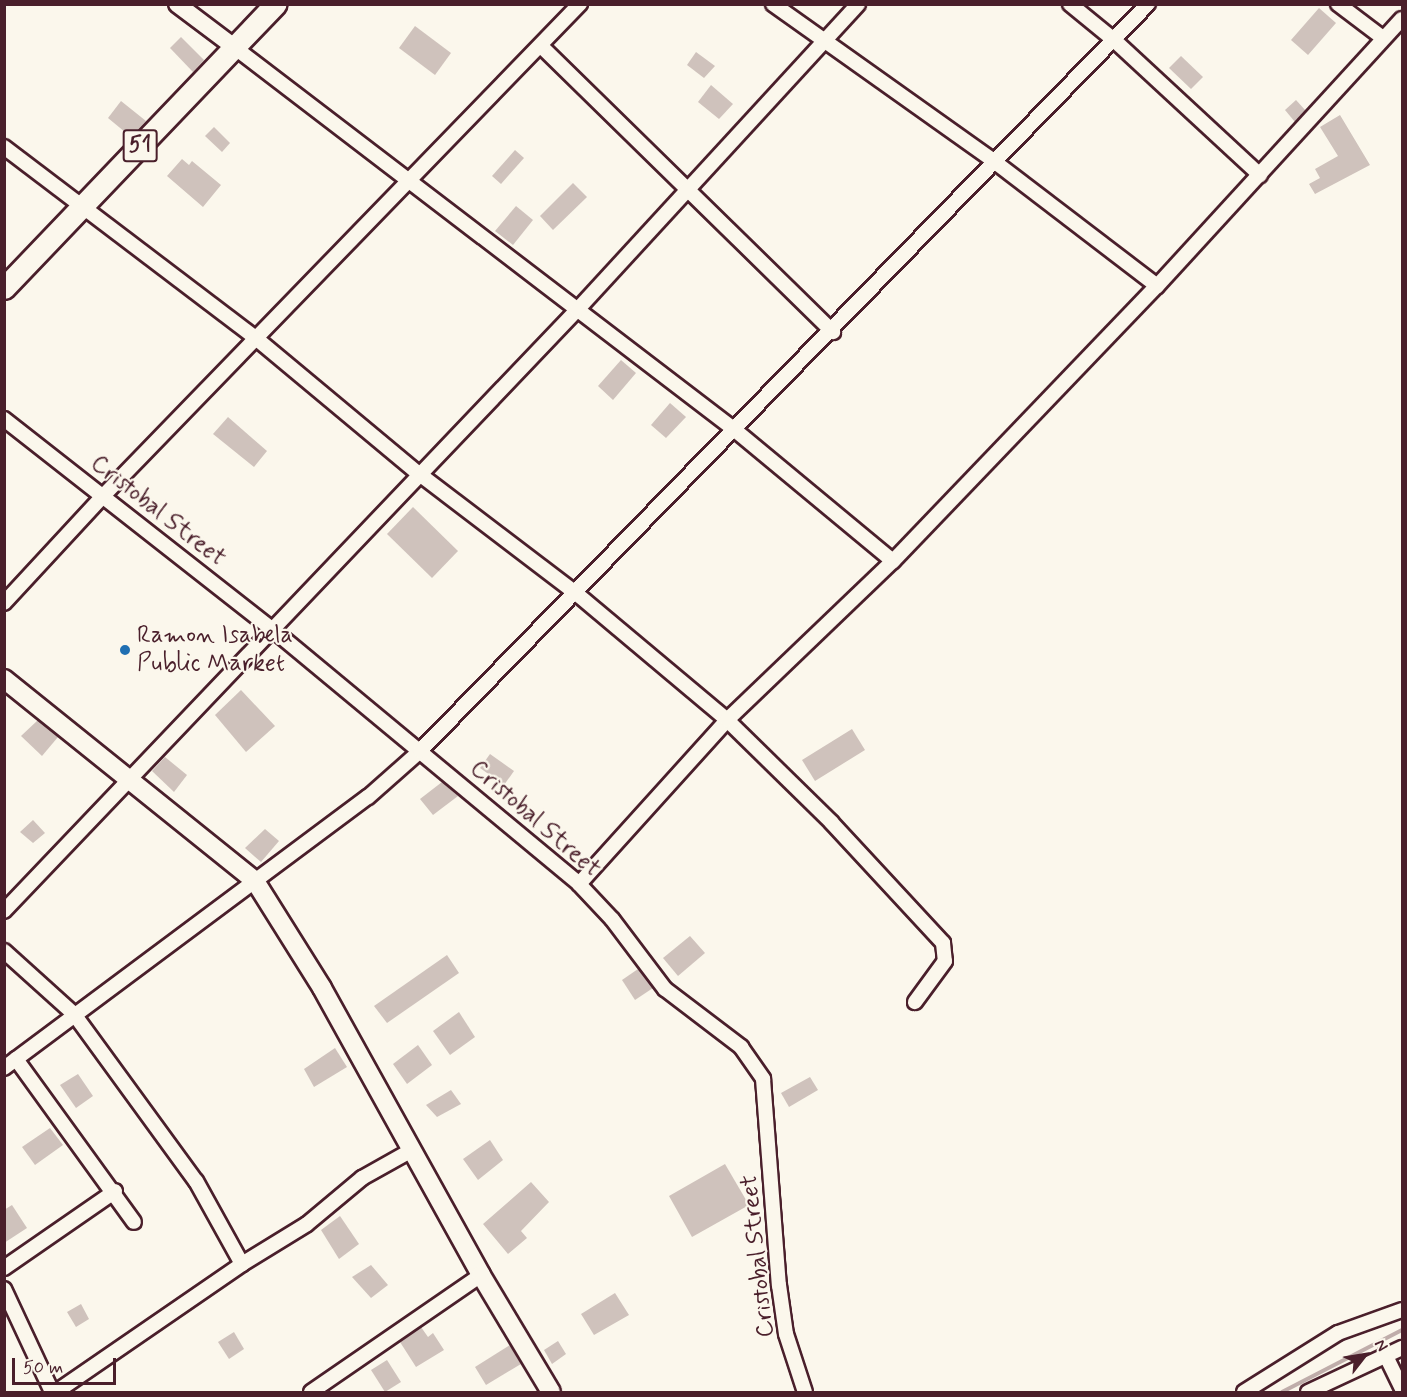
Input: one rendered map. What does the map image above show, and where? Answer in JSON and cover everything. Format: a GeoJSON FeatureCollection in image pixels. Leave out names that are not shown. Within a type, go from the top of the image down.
{"type":"FeatureCollection","features":[{"type":"Feature","properties":{"kind":"highway","name":"51"},"geometry":{"type":"LineString","coordinates":[[4,288],[275,4]]}},
{"type":"Feature","properties":{"kind":"main road"},"geometry":{"type":"LineString","coordinates":[[4,679],[132,779],[255,881],[322,988],[481,1275],[551,1392]]}},
{"type":"Feature","properties":{"kind":"street"},"geometry":{"type":"LineString","coordinates":[[177,4],[735,430],[892,561]]}},
{"type":"Feature","properties":{"kind":"street"},"geometry":{"type":"LineString","coordinates":[[4,603],[102,497],[411,181],[580,4]]}},
{"type":"Feature","properties":{"kind":"street"},"geometry":{"type":"LineString","coordinates":[[773,4],[995,162],[1157,286]]}},
{"type":"Feature","properties":{"kind":"street"},"geometry":{"type":"LineString","coordinates":[[4,911],[132,779],[418,473],[577,310],[858,4]]}},
{"type":"Feature","properties":{"kind":"street"},"geometry":{"type":"LineString","coordinates":[[1070,4],[1114,40],[1260,175]]}},
{"type":"Feature","properties":{"kind":"street"},"geometry":{"type":"LineString","coordinates":[[4,1068],[368,797],[420,751],[833,332],[1148,4]]}},
{"type":"Feature","properties":{"kind":"street"},"geometry":{"type":"LineString","coordinates":[[1338,4],[1383,38]]}},
{"type":"Feature","properties":{"kind":"street"},"geometry":{"type":"LineString","coordinates":[[579,884],[728,720],[892,561],[1157,286],[1402,19]]}},
{"type":"Feature","properties":{"kind":"street"},"geometry":{"type":"LineString","coordinates":[[541,46],[642,148],[689,189],[833,332]]}},
{"type":"Feature","properties":{"kind":"street"},"geometry":{"type":"LineString","coordinates":[[4,147],[257,339],[418,473],[577,594],[728,720],[831,822],[943,943],[945,961],[915,1002]]}},
{"type":"Feature","properties":{"kind":"street","name":"Cristobal Street"},"geometry":{"type":"LineString","coordinates":[[4,419],[271,628],[579,884],[612,919],[665,988],[741,1047],[763,1079],[779,1285],[786,1334],[805,1392]]}},
{"type":"Feature","properties":{"kind":"street"},"geometry":{"type":"LineString","coordinates":[[4,951],[74,1014],[195,1181],[242,1264]]}},
{"type":"Feature","properties":{"kind":"street"},"geometry":{"type":"LineString","coordinates":[[16,1059],[115,1191],[134,1222]]}},
{"type":"Feature","properties":{"kind":"street"},"geometry":{"type":"LineString","coordinates":[[4,1290],[54,1392],[242,1264],[307,1224],[362,1178],[412,1150]]}},
{"type":"Feature","properties":{"kind":"street"},"geometry":{"type":"LineString","coordinates":[[4,1268],[115,1191]]}},
{"type":"Feature","properties":{"kind":"street"},"geometry":{"type":"LineString","coordinates":[[311,1392],[481,1275]]}},
{"type":"Feature","properties":{"kind":"street"},"geometry":{"type":"LineString","coordinates":[[1244,1392],[1338,1333],[1402,1310]]}},
{"type":"Feature","properties":{"kind":"street"},"geometry":{"type":"LineString","coordinates":[[1308,1392],[1384,1354],[1402,1348]]}},
{"type":"Feature","properties":{"kind":"street"},"geometry":{"type":"LineString","coordinates":[[1384,1354],[1402,1389]]}},
{"type":"Feature","properties":{"kind":"building"},"geometry":{"type":"Polygon","coordinates":[[[1319,8],[1336,23],[1308,55],[1291,40],[1319,8]]]}},
{"type":"Feature","properties":{"kind":"building"},"geometry":{"type":"Polygon","coordinates":[[[415,26],[451,53],[435,75],[399,48],[415,26]]]}},
{"type":"Feature","properties":{"kind":"building"},"geometry":{"type":"Polygon","coordinates":[[[181,37],[204,60],[193,72],[170,48],[181,37]]]}},
{"type":"Feature","properties":{"kind":"building"},"geometry":{"type":"Polygon","coordinates":[[[696,52],[715,66],[704,78],[687,65],[696,52]]]}},
{"type":"Feature","properties":{"kind":"building"},"geometry":{"type":"Polygon","coordinates":[[[1181,56],[1203,77],[1191,89],[1169,68],[1181,56]]]}},
{"type":"Feature","properties":{"kind":"building"},"geometry":{"type":"Polygon","coordinates":[[[711,85],[733,104],[719,119],[698,102],[711,85]]]}},
{"type":"Feature","properties":{"kind":"building"},"geometry":{"type":"Polygon","coordinates":[[[1296,100],[1306,111],[1295,122],[1285,110],[1296,100]]]}},
{"type":"Feature","properties":{"kind":"building"},"geometry":{"type":"Polygon","coordinates":[[[121,101],[146,121],[131,137],[108,118],[121,101]]]}},
{"type":"Feature","properties":{"kind":"building"},"geometry":{"type":"Polygon","coordinates":[[[1340,115],[1370,165],[1315,194],[1309,184],[1320,178],[1315,169],[1338,156],[1320,127],[1340,115]]]}},
{"type":"Feature","properties":{"kind":"building"},"geometry":{"type":"Polygon","coordinates":[[[214,127],[230,143],[222,152],[205,136],[214,127]]]}},
{"type":"Feature","properties":{"kind":"building"},"geometry":{"type":"Polygon","coordinates":[[[515,150],[524,158],[501,184],[492,176],[515,150]]]}},
{"type":"Feature","properties":{"kind":"building"},"geometry":{"type":"Polygon","coordinates":[[[182,159],[189,165],[192,161],[221,185],[203,207],[167,176],[182,159]]]}},
{"type":"Feature","properties":{"kind":"building"},"geometry":{"type":"Polygon","coordinates":[[[573,183],[587,197],[553,230],[540,216],[573,183]]]}},
{"type":"Feature","properties":{"kind":"building"},"geometry":{"type":"Polygon","coordinates":[[[516,206],[533,220],[513,245],[495,231],[516,206]]]}},
{"type":"Feature","properties":{"kind":"building"},"geometry":{"type":"Polygon","coordinates":[[[621,360],[636,373],[613,400],[598,386],[621,360]]]}},
{"type":"Feature","properties":{"kind":"building"},"geometry":{"type":"Polygon","coordinates":[[[670,403],[686,417],[666,438],[651,425],[670,403]]]}},
{"type":"Feature","properties":{"kind":"building"},"geometry":{"type":"Polygon","coordinates":[[[228,417],[267,451],[254,467],[213,434],[228,417]]]}},
{"type":"Feature","properties":{"kind":"building"},"geometry":{"type":"Polygon","coordinates":[[[413,507],[458,551],[432,578],[387,534],[413,507]]]}},
{"type":"Feature","properties":{"kind":"building"},"geometry":{"type":"Polygon","coordinates":[[[241,690],[275,726],[246,752],[215,715],[241,690]]]}},
{"type":"Feature","properties":{"kind":"building"},"geometry":{"type":"Polygon","coordinates":[[[38,720],[58,737],[42,756],[21,736],[38,720]]]}},
{"type":"Feature","properties":{"kind":"building"},"geometry":{"type":"Polygon","coordinates":[[[852,729],[865,750],[815,781],[802,760],[852,729]]]}},
{"type":"Feature","properties":{"kind":"building"},"geometry":{"type":"Polygon","coordinates":[[[490,754],[514,771],[504,785],[480,768],[490,754]]]}},
{"type":"Feature","properties":{"kind":"building"},"geometry":{"type":"Polygon","coordinates":[[[165,757],[187,775],[174,792],[152,771],[165,757]]]}},
{"type":"Feature","properties":{"kind":"building"},"geometry":{"type":"Polygon","coordinates":[[[442,782],[458,796],[433,815],[420,799],[442,782]]]}},
{"type":"Feature","properties":{"kind":"building"},"geometry":{"type":"Polygon","coordinates":[[[33,820],[45,833],[33,843],[20,832],[33,820]]]}},
{"type":"Feature","properties":{"kind":"building"},"geometry":{"type":"Polygon","coordinates":[[[265,829],[279,841],[261,862],[245,848],[265,829]]]}},
{"type":"Feature","properties":{"kind":"building"},"geometry":{"type":"Polygon","coordinates":[[[690,936],[705,953],[678,976],[663,958],[690,936]]]}},
{"type":"Feature","properties":{"kind":"building"},"geometry":{"type":"Polygon","coordinates":[[[447,955],[459,973],[387,1023],[374,1006],[447,955]]]}},
{"type":"Feature","properties":{"kind":"building"},"geometry":{"type":"Polygon","coordinates":[[[638,969],[653,988],[635,1000],[622,980],[638,969]]]}},
{"type":"Feature","properties":{"kind":"building"},"geometry":{"type":"Polygon","coordinates":[[[459,1012],[475,1037],[450,1055],[433,1031],[459,1012]]]}},
{"type":"Feature","properties":{"kind":"building"},"geometry":{"type":"Polygon","coordinates":[[[418,1045],[432,1065],[407,1084],[393,1064],[418,1045]]]}},
{"type":"Feature","properties":{"kind":"building"},"geometry":{"type":"Polygon","coordinates":[[[335,1048],[347,1067],[314,1087],[304,1069],[335,1048]]]}},
{"type":"Feature","properties":{"kind":"building"},"geometry":{"type":"Polygon","coordinates":[[[78,1074],[93,1096],[76,1108],[60,1085],[78,1074]]]}},
{"type":"Feature","properties":{"kind":"building"},"geometry":{"type":"Polygon","coordinates":[[[810,1077],[818,1090],[789,1107],[781,1093],[810,1077]]]}},
{"type":"Feature","properties":{"kind":"building"},"geometry":{"type":"Polygon","coordinates":[[[451,1090],[461,1104],[437,1117],[426,1105],[451,1090]]]}},
{"type":"Feature","properties":{"kind":"building"},"geometry":{"type":"Polygon","coordinates":[[[50,1128],[63,1145],[35,1165],[22,1147],[50,1128]]]}},
{"type":"Feature","properties":{"kind":"building"},"geometry":{"type":"Polygon","coordinates":[[[490,1140],[503,1160],[478,1180],[463,1159],[490,1140]]]}},
{"type":"Feature","properties":{"kind":"building"},"geometry":{"type":"Polygon","coordinates":[[[725,1164],[749,1205],[692,1237],[669,1196],[725,1164]]]}},
{"type":"Feature","properties":{"kind":"building"},"geometry":{"type":"Polygon","coordinates":[[[531,1182],[549,1202],[521,1231],[527,1238],[508,1254],[483,1224],[531,1182]]]}},
{"type":"Feature","properties":{"kind":"building"},"geometry":{"type":"Polygon","coordinates":[[[12,1205],[27,1228],[4,1243],[4,1210],[12,1205]]]}},
{"type":"Feature","properties":{"kind":"building"},"geometry":{"type":"Polygon","coordinates":[[[340,1216],[359,1244],[339,1259],[321,1230],[340,1216]]]}},
{"type":"Feature","properties":{"kind":"building"},"geometry":{"type":"Polygon","coordinates":[[[371,1265],[388,1285],[371,1298],[352,1277],[371,1265]]]}},
{"type":"Feature","properties":{"kind":"building"},"geometry":{"type":"Polygon","coordinates":[[[615,1293],[629,1315],[594,1335],[581,1314],[615,1293]]]}},
{"type":"Feature","properties":{"kind":"building"},"geometry":{"type":"Polygon","coordinates":[[[81,1304],[89,1319],[76,1327],[67,1312],[81,1304]]]}},
{"type":"Feature","properties":{"kind":"building"},"geometry":{"type":"Polygon","coordinates":[[[421,1327],[428,1337],[433,1333],[444,1350],[416,1367],[400,1342],[421,1327]]]}},
{"type":"Feature","properties":{"kind":"building"},"geometry":{"type":"Polygon","coordinates":[[[234,1332],[244,1349],[229,1359],[218,1342],[234,1332]]]}},
{"type":"Feature","properties":{"kind":"building"},"geometry":{"type":"Polygon","coordinates":[[[558,1341],[566,1354],[552,1364],[544,1350],[558,1341]]]}},
{"type":"Feature","properties":{"kind":"building"},"geometry":{"type":"Polygon","coordinates":[[[510,1345],[521,1364],[486,1385],[475,1367],[510,1345]]]}},
{"type":"Feature","properties":{"kind":"building"},"geometry":{"type":"Polygon","coordinates":[[[387,1360],[401,1382],[385,1392],[371,1370],[387,1360]]]}},
{"type":"Feature","properties":{"kind":"waterway"},"geometry":{"type":"LineString","coordinates":[[1282,1392],[1402,1330]]}},
{"type":"Feature","properties":{"kind":"place","name":"Ramon Isabela Public Market"},"geometry":{"type":"Point","coordinates":[125,650]}}]}
